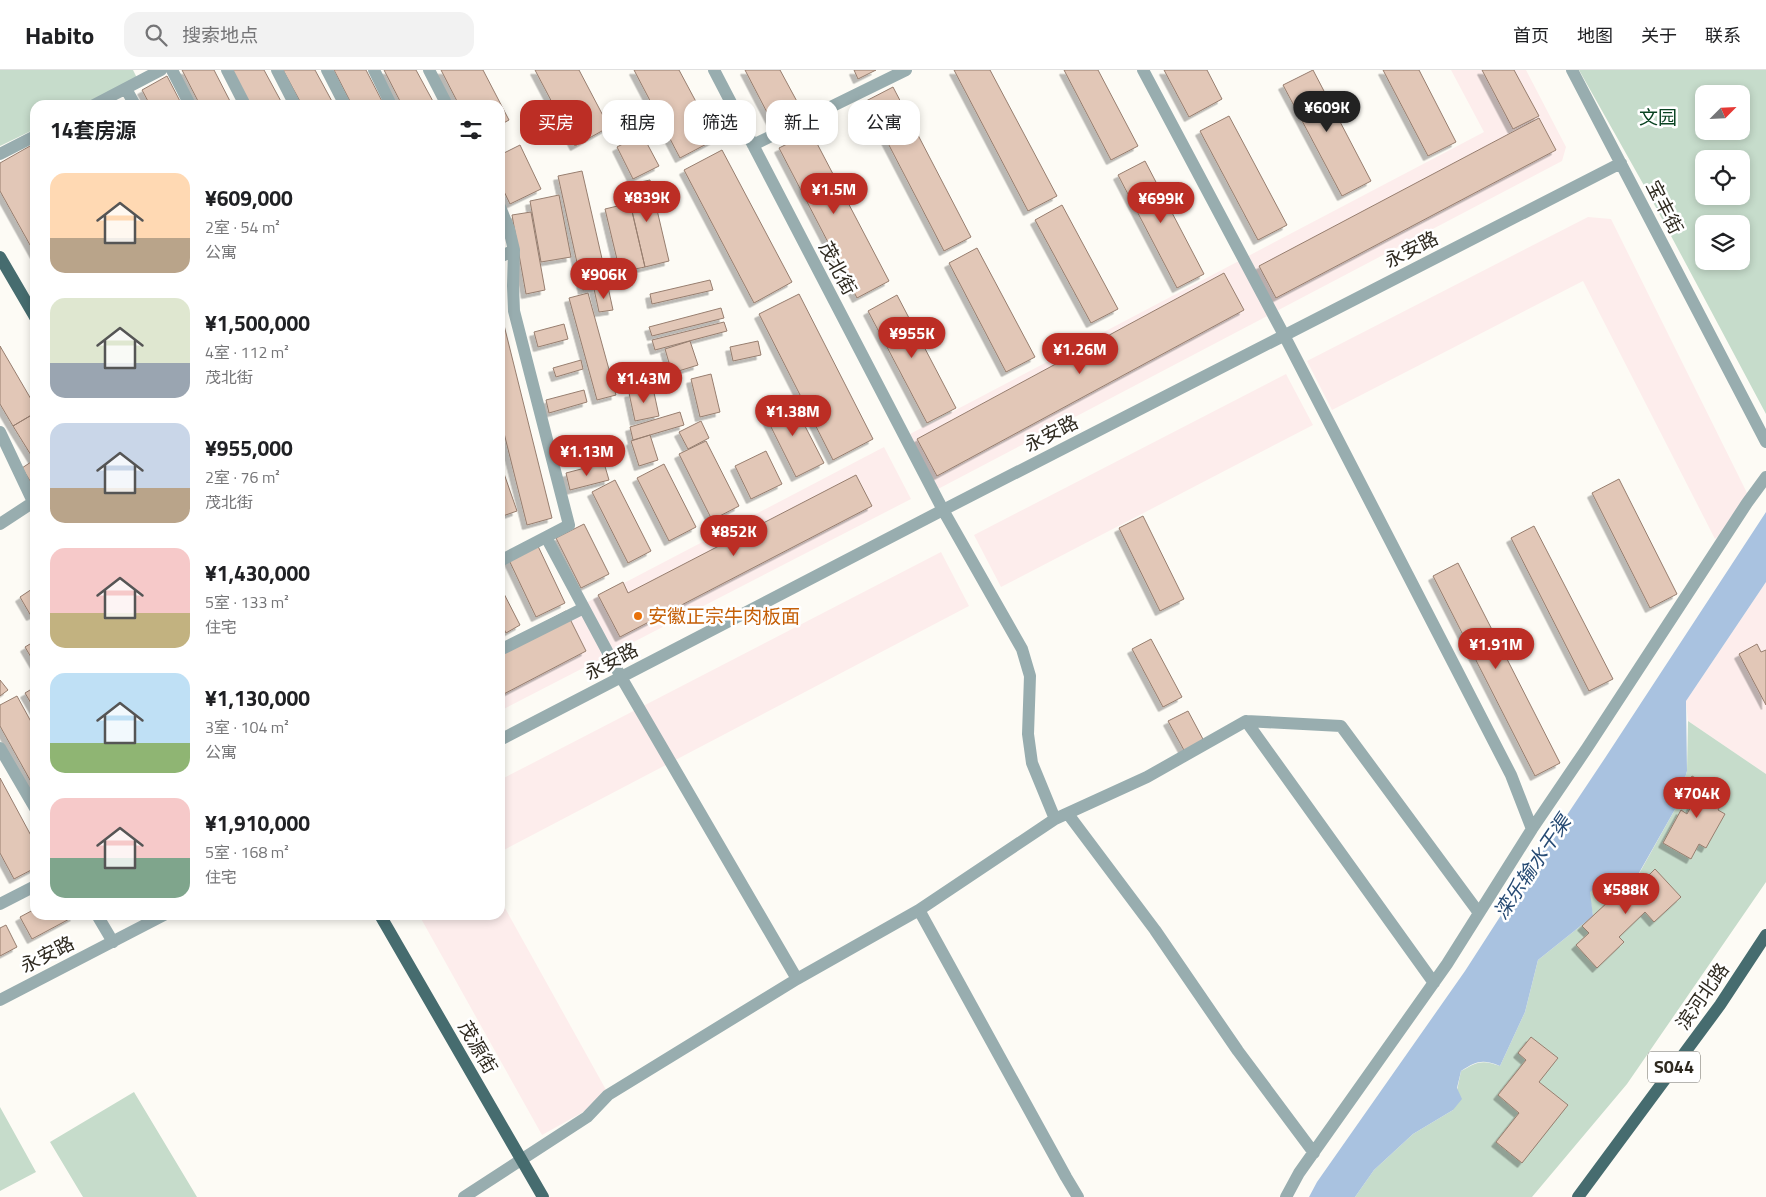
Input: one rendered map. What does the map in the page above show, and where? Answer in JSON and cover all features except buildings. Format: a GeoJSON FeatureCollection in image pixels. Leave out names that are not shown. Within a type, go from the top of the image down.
{"type":"FeatureCollection","features":[{"type":"Feature","properties":{"kind":"main road"},"geometry":{"type":"LineString","coordinates":[[0,257],[30,308]]}},
{"type":"Feature","properties":{"kind":"main road","name":"茂源街"},"geometry":{"type":"LineString","coordinates":[[383,920],[543,1197]]}},
{"type":"Feature","properties":{"kind":"main road","name":"滨河北路"},"geometry":{"type":"LineString","coordinates":[[1578,1197],[1720,1005],[1766,935]]}},
{"type":"Feature","properties":{"kind":"street"},"geometry":{"type":"LineString","coordinates":[[103,100],[160,70]]}},
{"type":"Feature","properties":{"kind":"street"},"geometry":{"type":"LineString","coordinates":[[172,70],[187,100]]}},
{"type":"Feature","properties":{"kind":"street"},"geometry":{"type":"LineString","coordinates":[[227,70],[242,100]]}},
{"type":"Feature","properties":{"kind":"street"},"geometry":{"type":"LineString","coordinates":[[277,70],[292,100]]}},
{"type":"Feature","properties":{"kind":"street"},"geometry":{"type":"LineString","coordinates":[[327,70],[342,100]]}},
{"type":"Feature","properties":{"kind":"street"},"geometry":{"type":"LineString","coordinates":[[374,70],[389,100]]}},
{"type":"Feature","properties":{"kind":"street"},"geometry":{"type":"LineString","coordinates":[[429,70],[444,100]]}},
{"type":"Feature","properties":{"kind":"street","name":"茂北街"},"geometry":{"type":"LineString","coordinates":[[714,70],[730,100]]}},
{"type":"Feature","properties":{"kind":"street"},"geometry":{"type":"LineString","coordinates":[[756,144],[906,70]]}},
{"type":"Feature","properties":{"kind":"street"},"geometry":{"type":"LineString","coordinates":[[1143,70],[1284,335],[1511,775],[1532,828]]}},
{"type":"Feature","properties":{"kind":"street","name":"宝丰街"},"geometry":{"type":"LineString","coordinates":[[1572,70],[1766,442]]}},
{"type":"Feature","properties":{"kind":"street"},"geometry":{"type":"LineString","coordinates":[[126,88],[132,100]]}},
{"type":"Feature","properties":{"kind":"street"},"geometry":{"type":"LineString","coordinates":[[0,154],[30,139]]}},
{"type":"Feature","properties":{"kind":"street","name":"茂北街"},"geometry":{"type":"LineString","coordinates":[[753,145],[944,510],[1022,649],[1030,676],[1028,734],[1032,763],[1055,819]]}},
{"type":"Feature","properties":{"kind":"street","name":"永安路"},"geometry":{"type":"LineString","coordinates":[[505,737],[1620,162]]}},
{"type":"Feature","properties":{"kind":"street"},"geometry":{"type":"LineString","coordinates":[[505,219],[514,250],[512,286],[514,312],[569,525],[505,558]]}},
{"type":"Feature","properties":{"kind":"street"},"geometry":{"type":"LineString","coordinates":[[505,254],[514,250]]}},
{"type":"Feature","properties":{"kind":"street"},"geometry":{"type":"LineString","coordinates":[[0,432],[30,496]]}},
{"type":"Feature","properties":{"kind":"street"},"geometry":{"type":"LineString","coordinates":[[1286,1197],[1299,1173],[1434,983],[1532,828],[1766,477]]}},
{"type":"Feature","properties":{"kind":"street"},"geometry":{"type":"LineString","coordinates":[[0,524],[30,506]]}},
{"type":"Feature","properties":{"kind":"street"},"geometry":{"type":"LineString","coordinates":[[546,537],[621,677],[797,979]]}},
{"type":"Feature","properties":{"kind":"street"},"geometry":{"type":"LineString","coordinates":[[505,648],[584,608]]}},
{"type":"Feature","properties":{"kind":"street"},"geometry":{"type":"LineString","coordinates":[[464,1197],[587,1116],[608,1095],[797,979],[919,910],[1055,819],[1147,777],[1246,721],[1342,726],[1479,913]]}},
{"type":"Feature","properties":{"kind":"street"},"geometry":{"type":"LineString","coordinates":[[1246,721],[1434,983]]}},
{"type":"Feature","properties":{"kind":"street"},"geometry":{"type":"LineString","coordinates":[[0,748],[30,799]]}},
{"type":"Feature","properties":{"kind":"street"},"geometry":{"type":"LineString","coordinates":[[1068,814],[1155,930],[1238,1051],[1314,1152]]}},
{"type":"Feature","properties":{"kind":"street"},"geometry":{"type":"LineString","coordinates":[[0,904],[30,889]]}},
{"type":"Feature","properties":{"kind":"street"},"geometry":{"type":"LineString","coordinates":[[919,910],[1078,1197]]}},
{"type":"Feature","properties":{"kind":"street"},"geometry":{"type":"LineString","coordinates":[[100,920],[113,942]]}},
{"type":"Feature","properties":{"kind":"street","name":"永安路"},"geometry":{"type":"LineString","coordinates":[[0,1000],[155,920]]}},
{"type":"Feature","properties":{"kind":"shaded area"},"geometry":{"type":"Polygon","coordinates":[[[1451,70],[1526,70],[1566,147],[1562,161],[938,489],[910,434],[1484,132],[1451,70]]]}},
{"type":"Feature","properties":{"kind":"shaded area"},"geometry":{"type":"Polygon","coordinates":[[[1588,217],[1611,219],[1753,505],[1715,539],[1583,281],[1332,410],[1307,361],[1588,217]]]}},
{"type":"Feature","properties":{"kind":"shaded area"},"geometry":{"type":"Polygon","coordinates":[[[1286,374],[1313,425],[1001,587],[974,535],[1286,374]]]}},
{"type":"Feature","properties":{"kind":"shaded area"},"geometry":{"type":"Polygon","coordinates":[[[884,447],[911,499],[505,708],[505,645],[884,447]]]}},
{"type":"Feature","properties":{"kind":"shaded area"},"geometry":{"type":"Polygon","coordinates":[[[941,552],[969,606],[505,849],[505,777],[941,552]]]}},
{"type":"Feature","properties":{"kind":"shaded area"},"geometry":{"type":"Polygon","coordinates":[[[1766,582],[1766,774],[1688,721],[1686,701],[1766,582]]]}},
{"type":"Feature","properties":{"kind":"shaded area"},"geometry":{"type":"Polygon","coordinates":[[[505,908],[610,1097],[542,1135],[422,920],[505,920],[505,908]]]}},
{"type":"Feature","properties":{"kind":"green space"},"geometry":{"type":"Polygon","coordinates":[[[0,70],[133,70],[137,78],[92,100],[30,100],[30,131],[0,146],[0,70]]]}},
{"type":"Feature","properties":{"kind":"green space","name":"文园"},"geometry":{"type":"Polygon","coordinates":[[[1579,70],[1766,70],[1766,414],[1646,189],[1579,70]]]}},
{"type":"Feature","properties":{"kind":"green space"},"geometry":{"type":"Polygon","coordinates":[[[1688,721],[1766,774],[1766,882],[1627,1084],[1532,1197],[1355,1197],[1374,1170],[1413,1134],[1453,1110],[1461,1071],[1471,1065],[1484,1062],[1500,1066],[1525,1012],[1538,960],[1593,916],[1589,892],[1613,874],[1636,879],[1678,804],[1687,771],[1688,721]]]}},
{"type":"Feature","properties":{"kind":"green space"},"geometry":{"type":"Polygon","coordinates":[[[134,1092],[197,1197],[83,1197],[50,1142],[134,1092]]]}},
{"type":"Feature","properties":{"kind":"green space"},"geometry":{"type":"Polygon","coordinates":[[[0,1107],[36,1172],[0,1191],[0,1107]]]}},
{"type":"Feature","properties":{"kind":"water"},"geometry":{"type":"Polygon","coordinates":[[[1766,512],[1766,582],[1686,701],[1687,771],[1678,804],[1635,880],[1613,874],[1590,892],[1593,916],[1538,960],[1525,1012],[1500,1066],[1489,1062],[1480,1062],[1461,1071],[1457,1088],[1462,1099],[1453,1110],[1413,1134],[1374,1170],[1355,1197],[1309,1197],[1317,1182],[1465,971],[1766,512]]]}},
{"type":"Feature","properties":{"kind":"place","name":"安徽正宗牛肉板面"},"geometry":{"type":"Point","coordinates":[638,616]}},
{"type":"Feature","properties":{"kind":"water label","name":"滦乐输水干渠"},"geometry":{"type":"Point","coordinates":[1532,867]}}]}
